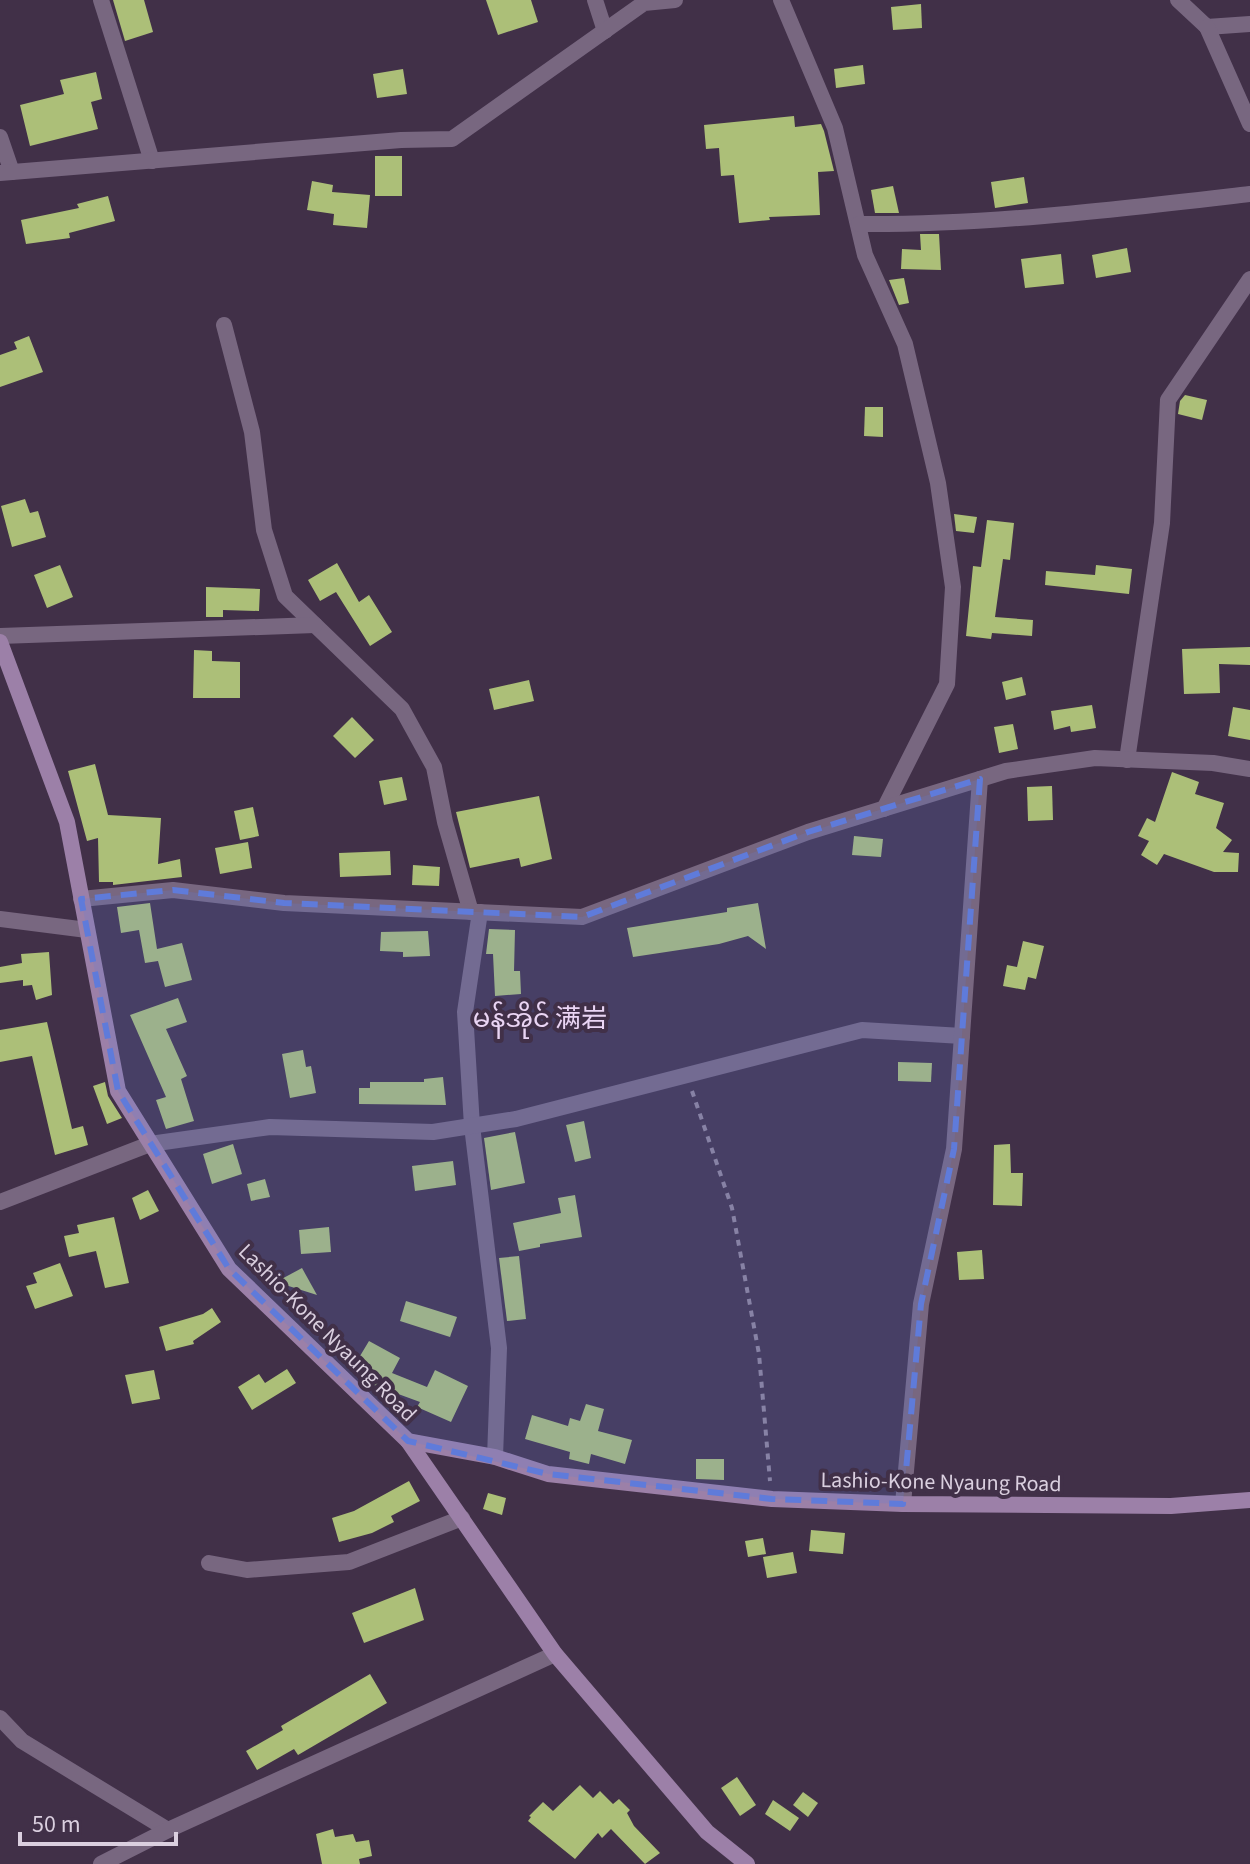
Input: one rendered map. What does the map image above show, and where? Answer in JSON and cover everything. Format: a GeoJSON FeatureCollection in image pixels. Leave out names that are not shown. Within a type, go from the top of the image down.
{"type":"FeatureCollection","features":[{"type":"Feature","properties":{"kind":"main road","name":"Lashio-Kone Nyaung Road"},"geometry":{"type":"LineString","coordinates":[[0,639],[67,822],[118,1091],[229,1269],[408,1441],[495,1457],[548,1474],[772,1499],[903,1504],[1171,1506],[1250,1500]]}},
{"type":"Feature","properties":{"kind":"main road"},"geometry":{"type":"LineString","coordinates":[[408,1441],[555,1654],[707,1832],[747,1864]]}},
{"type":"Feature","properties":{"kind":"street"},"geometry":{"type":"LineString","coordinates":[[101,0],[152,161]]}},
{"type":"Feature","properties":{"kind":"street"},"geometry":{"type":"LineString","coordinates":[[595,0],[605,31]]}},
{"type":"Feature","properties":{"kind":"street"},"geometry":{"type":"LineString","coordinates":[[0,137],[6,172],[401,140],[452,139],[644,3],[675,0]]}},
{"type":"Feature","properties":{"kind":"street"},"geometry":{"type":"LineString","coordinates":[[781,0],[835,128],[865,255],[905,344],[938,483],[953,587],[947,684],[884,809]]}},
{"type":"Feature","properties":{"kind":"street"},"geometry":{"type":"LineString","coordinates":[[1178,0],[1207,27],[1250,124]]}},
{"type":"Feature","properties":{"kind":"street"},"geometry":{"type":"LineString","coordinates":[[1207,27],[1250,24]]}},
{"type":"Feature","properties":{"kind":"street"},"geometry":{"type":"LineString","coordinates":[[859,224],[1016,220],[1250,194]]}},
{"type":"Feature","properties":{"kind":"street"},"geometry":{"type":"LineString","coordinates":[[1127,760],[1162,523],[1168,400],[1250,279]]}},
{"type":"Feature","properties":{"kind":"street"},"geometry":{"type":"LineString","coordinates":[[224,325],[252,432],[264,530],[285,596],[402,709],[434,767],[445,822],[475,912],[465,1012],[472,1126],[499,1348],[495,1457]]}},
{"type":"Feature","properties":{"kind":"street"},"geometry":{"type":"LineString","coordinates":[[0,639],[315,625]]}},
{"type":"Feature","properties":{"kind":"street"},"geometry":{"type":"LineString","coordinates":[[81,899],[173,890],[284,903],[582,917],[808,832],[1006,771],[1095,758],[1213,763],[1250,769]]}},
{"type":"Feature","properties":{"kind":"street"},"geometry":{"type":"LineString","coordinates":[[903,1504],[921,1304],[954,1149],[980,779]]}},
{"type":"Feature","properties":{"kind":"street"},"geometry":{"type":"LineString","coordinates":[[0,919],[87,930]]}},
{"type":"Feature","properties":{"kind":"street"},"geometry":{"type":"LineString","coordinates":[[0,1202],[150,1144],[270,1127],[433,1132],[516,1119],[862,1030],[962,1036]]}},
{"type":"Feature","properties":{"kind":"street"},"geometry":{"type":"LineString","coordinates":[[209,1563],[247,1570],[349,1562],[462,1518]]}},
{"type":"Feature","properties":{"kind":"street"},"geometry":{"type":"LineString","coordinates":[[106,1863],[168,1830],[555,1654]]}},
{"type":"Feature","properties":{"kind":"street"},"geometry":{"type":"LineString","coordinates":[[0,1718],[22,1741],[168,1830]]}},
{"type":"Feature","properties":{"kind":"path"},"geometry":{"type":"LineString","coordinates":[[686,1074],[732,1208],[759,1354],[772,1499]]}},
{"type":"Feature","properties":{"kind":"highlighted area"},"geometry":{"type":"Polygon","coordinates":[[[980,779],[954,1149],[921,1304],[903,1504],[772,1499],[548,1474],[408,1441],[229,1269],[118,1091],[81,899],[173,890],[284,903],[582,917],[808,832],[980,779]]]}},
{"type":"Feature","properties":{"kind":"building"},"geometry":{"type":"Polygon","coordinates":[[[113,0],[144,0],[153,32],[125,41],[113,0]]]}},
{"type":"Feature","properties":{"kind":"building"},"geometry":{"type":"Polygon","coordinates":[[[486,0],[531,0],[538,22],[498,35],[486,0]]]}},
{"type":"Feature","properties":{"kind":"building"},"geometry":{"type":"Polygon","coordinates":[[[921,4],[922,28],[893,30],[891,7],[921,4]]]}},
{"type":"Feature","properties":{"kind":"building"},"geometry":{"type":"Polygon","coordinates":[[[863,65],[865,84],[836,88],[834,69],[863,65]]]}},
{"type":"Feature","properties":{"kind":"building"},"geometry":{"type":"Polygon","coordinates":[[[403,69],[407,94],[377,98],[373,74],[403,69]]]}},
{"type":"Feature","properties":{"kind":"building"},"geometry":{"type":"Polygon","coordinates":[[[96,72],[102,99],[91,102],[98,129],[30,146],[20,105],[64,94],[60,80],[96,72]]]}},
{"type":"Feature","properties":{"kind":"building"},"geometry":{"type":"Polygon","coordinates":[[[794,116],[795,127],[821,124],[824,131],[834,171],[818,172],[820,215],[769,217],[770,220],[739,223],[734,175],[721,176],[719,148],[706,149],[704,125],[794,116]]]}},
{"type":"Feature","properties":{"kind":"building"},"geometry":{"type":"Polygon","coordinates":[[[375,156],[402,156],[402,196],[375,196],[375,156]]]}},
{"type":"Feature","properties":{"kind":"building"},"geometry":{"type":"Polygon","coordinates":[[[1024,177],[1028,203],[995,208],[991,182],[1024,177]]]}},
{"type":"Feature","properties":{"kind":"building"},"geometry":{"type":"Polygon","coordinates":[[[312,181],[333,185],[332,192],[370,195],[367,228],[333,225],[334,214],[307,210],[312,181]]]}},
{"type":"Feature","properties":{"kind":"building"},"geometry":{"type":"Polygon","coordinates":[[[893,186],[899,213],[875,213],[871,190],[893,186]]]}},
{"type":"Feature","properties":{"kind":"building"},"geometry":{"type":"Polygon","coordinates":[[[108,196],[115,221],[69,233],[70,238],[26,244],[21,220],[79,208],[77,204],[108,196]]]}},
{"type":"Feature","properties":{"kind":"building"},"geometry":{"type":"Polygon","coordinates":[[[920,234],[939,234],[941,270],[901,269],[902,249],[921,250],[920,234]]]}},
{"type":"Feature","properties":{"kind":"building"},"geometry":{"type":"Polygon","coordinates":[[[1127,248],[1131,272],[1096,278],[1092,255],[1127,248]]]}},
{"type":"Feature","properties":{"kind":"building"},"geometry":{"type":"Polygon","coordinates":[[[1061,254],[1064,284],[1025,288],[1021,259],[1061,254]]]}},
{"type":"Feature","properties":{"kind":"building"},"geometry":{"type":"Polygon","coordinates":[[[904,278],[909,303],[899,305],[889,280],[904,278]]]}},
{"type":"Feature","properties":{"kind":"building"},"geometry":{"type":"Polygon","coordinates":[[[29,336],[43,372],[0,387],[0,355],[17,349],[14,342],[29,336]]]}},
{"type":"Feature","properties":{"kind":"building"},"geometry":{"type":"Polygon","coordinates":[[[1185,395],[1207,400],[1202,420],[1178,414],[1180,401],[1185,395]]]}},
{"type":"Feature","properties":{"kind":"building"},"geometry":{"type":"Polygon","coordinates":[[[865,407],[883,407],[883,437],[864,436],[865,407]]]}},
{"type":"Feature","properties":{"kind":"building"},"geometry":{"type":"Polygon","coordinates":[[[25,499],[30,513],[38,511],[46,537],[12,547],[1,506],[25,499]]]}},
{"type":"Feature","properties":{"kind":"building"},"geometry":{"type":"Polygon","coordinates":[[[954,514],[977,517],[974,533],[956,531],[954,514]]]}},
{"type":"Feature","properties":{"kind":"building"},"geometry":{"type":"Polygon","coordinates":[[[987,520],[1014,523],[1010,560],[1003,559],[995,617],[1033,620],[1032,636],[992,633],[991,639],[966,636],[973,566],[981,567],[987,520]]]}},
{"type":"Feature","properties":{"kind":"building"},"geometry":{"type":"Polygon","coordinates":[[[337,563],[359,602],[369,595],[392,632],[370,646],[336,592],[320,601],[308,580],[337,563]]]}},
{"type":"Feature","properties":{"kind":"building"},"geometry":{"type":"Polygon","coordinates":[[[60,565],[73,597],[47,608],[34,575],[60,565]]]}},
{"type":"Feature","properties":{"kind":"building"},"geometry":{"type":"Polygon","coordinates":[[[1096,565],[1132,569],[1129,594],[1045,585],[1046,571],[1095,575],[1096,565]]]}},
{"type":"Feature","properties":{"kind":"building"},"geometry":{"type":"Polygon","coordinates":[[[206,587],[260,589],[259,611],[223,610],[223,617],[206,617],[206,587]]]}},
{"type":"Feature","properties":{"kind":"building"},"geometry":{"type":"Polygon","coordinates":[[[1250,647],[1250,665],[1219,664],[1220,693],[1184,694],[1182,649],[1250,647]]]}},
{"type":"Feature","properties":{"kind":"building"},"geometry":{"type":"Polygon","coordinates":[[[194,650],[212,651],[212,661],[240,662],[240,698],[193,698],[194,650]]]}},
{"type":"Feature","properties":{"kind":"building"},"geometry":{"type":"Polygon","coordinates":[[[1022,677],[1026,695],[1006,700],[1002,682],[1022,677]]]}},
{"type":"Feature","properties":{"kind":"building"},"geometry":{"type":"Polygon","coordinates":[[[529,680],[534,701],[494,710],[489,689],[529,680]]]}},
{"type":"Feature","properties":{"kind":"building"},"geometry":{"type":"Polygon","coordinates":[[[1092,705],[1096,728],[1071,732],[1070,726],[1054,730],[1051,711],[1092,705]]]}},
{"type":"Feature","properties":{"kind":"building"},"geometry":{"type":"Polygon","coordinates":[[[1233,707],[1250,710],[1250,740],[1228,736],[1233,707]]]}},
{"type":"Feature","properties":{"kind":"building"},"geometry":{"type":"Polygon","coordinates":[[[352,717],[374,740],[355,758],[333,736],[352,717]]]}},
{"type":"Feature","properties":{"kind":"building"},"geometry":{"type":"Polygon","coordinates":[[[1013,724],[1018,749],[999,753],[994,727],[1013,724]]]}},
{"type":"Feature","properties":{"kind":"building"},"geometry":{"type":"Polygon","coordinates":[[[95,764],[108,815],[161,818],[158,864],[180,859],[182,877],[113,885],[113,882],[99,882],[98,838],[87,841],[68,771],[95,764]]]}},
{"type":"Feature","properties":{"kind":"building"},"geometry":{"type":"Polygon","coordinates":[[[1172,772],[1199,782],[1195,794],[1224,803],[1216,828],[1232,840],[1223,852],[1239,853],[1238,872],[1214,872],[1164,854],[1157,865],[1141,855],[1149,841],[1138,836],[1147,818],[1155,822],[1172,772]]]}},
{"type":"Feature","properties":{"kind":"building"},"geometry":{"type":"Polygon","coordinates":[[[402,777],[407,800],[384,805],[379,781],[402,777]]]}},
{"type":"Feature","properties":{"kind":"building"},"geometry":{"type":"Polygon","coordinates":[[[1052,786],[1053,820],[1028,821],[1027,787],[1052,786]]]}},
{"type":"Feature","properties":{"kind":"building"},"geometry":{"type":"Polygon","coordinates":[[[539,796],[552,859],[521,867],[519,858],[470,868],[456,812],[539,796]]]}},
{"type":"Feature","properties":{"kind":"building"},"geometry":{"type":"Polygon","coordinates":[[[253,807],[259,836],[240,840],[234,811],[253,807]]]}},
{"type":"Feature","properties":{"kind":"building"},"geometry":{"type":"Polygon","coordinates":[[[854,836],[883,839],[881,857],[852,855],[854,836]]]}},
{"type":"Feature","properties":{"kind":"building"},"geometry":{"type":"Polygon","coordinates":[[[248,842],[252,868],[220,874],[215,848],[248,842]]]}},
{"type":"Feature","properties":{"kind":"building"},"geometry":{"type":"Polygon","coordinates":[[[390,851],[391,875],[340,877],[339,853],[390,851]]]}},
{"type":"Feature","properties":{"kind":"building"},"geometry":{"type":"Polygon","coordinates":[[[413,865],[440,867],[439,886],[412,885],[413,865]]]}},
{"type":"Feature","properties":{"kind":"building"},"geometry":{"type":"Polygon","coordinates":[[[150,903],[157,949],[182,943],[192,980],[165,987],[158,961],[145,963],[139,930],[121,933],[117,907],[150,903]]]}},
{"type":"Feature","properties":{"kind":"building"},"geometry":{"type":"Polygon","coordinates":[[[758,903],[766,949],[748,936],[719,944],[633,957],[627,928],[727,912],[727,908],[758,903]]]}},
{"type":"Feature","properties":{"kind":"building"},"geometry":{"type":"Polygon","coordinates":[[[489,929],[515,930],[514,971],[520,971],[521,994],[495,996],[493,954],[486,954],[489,929]]]}},
{"type":"Feature","properties":{"kind":"building"},"geometry":{"type":"Polygon","coordinates":[[[428,931],[430,956],[403,957],[403,952],[380,951],[381,932],[428,931]]]}},
{"type":"Feature","properties":{"kind":"building"},"geometry":{"type":"Polygon","coordinates":[[[1023,941],[1044,946],[1036,979],[1028,977],[1025,990],[1003,986],[1007,965],[1017,967],[1023,941]]]}},
{"type":"Feature","properties":{"kind":"building"},"geometry":{"type":"Polygon","coordinates":[[[49,952],[52,995],[36,1000],[32,985],[23,986],[23,980],[0,983],[0,967],[22,963],[21,954],[49,952]]]}},
{"type":"Feature","properties":{"kind":"building"},"geometry":{"type":"Polygon","coordinates":[[[178,998],[187,1022],[166,1029],[187,1076],[181,1079],[194,1121],[166,1129],[156,1100],[166,1097],[130,1015],[178,998]]]}},
{"type":"Feature","properties":{"kind":"building"},"geometry":{"type":"Polygon","coordinates":[[[47,1022],[72,1129],[83,1126],[88,1145],[55,1155],[32,1056],[0,1062],[0,1030],[47,1022]]]}},
{"type":"Feature","properties":{"kind":"building"},"geometry":{"type":"Polygon","coordinates":[[[303,1050],[306,1067],[311,1066],[316,1093],[290,1098],[282,1054],[303,1050]]]}},
{"type":"Feature","properties":{"kind":"building"},"geometry":{"type":"Polygon","coordinates":[[[898,1062],[932,1063],[931,1082],[898,1081],[898,1062]]]}},
{"type":"Feature","properties":{"kind":"building"},"geometry":{"type":"Polygon","coordinates":[[[443,1077],[446,1105],[359,1104],[359,1088],[370,1088],[370,1082],[424,1082],[424,1079],[443,1077]]]}},
{"type":"Feature","properties":{"kind":"building"},"geometry":{"type":"Polygon","coordinates":[[[105,1082],[108,1096],[122,1118],[107,1124],[93,1086],[105,1082]]]}},
{"type":"Feature","properties":{"kind":"building"},"geometry":{"type":"Polygon","coordinates":[[[584,1121],[591,1158],[575,1162],[566,1125],[584,1121]]]}},
{"type":"Feature","properties":{"kind":"building"},"geometry":{"type":"Polygon","coordinates":[[[515,1132],[525,1183],[491,1190],[484,1138],[515,1132]]]}},
{"type":"Feature","properties":{"kind":"building"},"geometry":{"type":"Polygon","coordinates":[[[233,1144],[242,1174],[212,1184],[203,1154],[233,1144]]]}},
{"type":"Feature","properties":{"kind":"building"},"geometry":{"type":"Polygon","coordinates":[[[1010,1144],[1011,1173],[1023,1173],[1022,1206],[993,1205],[994,1145],[1010,1144]]]}},
{"type":"Feature","properties":{"kind":"building"},"geometry":{"type":"Polygon","coordinates":[[[453,1161],[456,1185],[415,1191],[412,1166],[453,1161]]]}},
{"type":"Feature","properties":{"kind":"building"},"geometry":{"type":"Polygon","coordinates":[[[265,1179],[270,1197],[251,1201],[247,1184],[265,1179]]]}},
{"type":"Feature","properties":{"kind":"building"},"geometry":{"type":"Polygon","coordinates":[[[148,1190],[159,1211],[140,1220],[132,1198],[148,1190]]]}},
{"type":"Feature","properties":{"kind":"building"},"geometry":{"type":"Polygon","coordinates":[[[575,1195],[582,1237],[519,1251],[513,1223],[561,1213],[558,1198],[575,1195]]]}},
{"type":"Feature","properties":{"kind":"building"},"geometry":{"type":"Polygon","coordinates":[[[114,1217],[129,1283],[105,1288],[96,1251],[69,1257],[64,1236],[79,1233],[77,1225],[114,1217]]]}},
{"type":"Feature","properties":{"kind":"building"},"geometry":{"type":"Polygon","coordinates":[[[329,1227],[331,1252],[301,1254],[299,1230],[329,1227]]]}},
{"type":"Feature","properties":{"kind":"building"},"geometry":{"type":"Polygon","coordinates":[[[982,1250],[984,1279],[959,1280],[957,1252],[982,1250]]]}},
{"type":"Feature","properties":{"kind":"building"},"geometry":{"type":"Polygon","coordinates":[[[519,1256],[526,1319],[507,1321],[499,1258],[519,1256]]]}},
{"type":"Feature","properties":{"kind":"building"},"geometry":{"type":"Polygon","coordinates":[[[60,1263],[73,1296],[35,1309],[26,1286],[37,1283],[33,1273],[60,1263]]]}},
{"type":"Feature","properties":{"kind":"building"},"geometry":{"type":"Polygon","coordinates":[[[302,1268],[317,1295],[276,1282],[302,1268]]]}},
{"type":"Feature","properties":{"kind":"building"},"geometry":{"type":"Polygon","coordinates":[[[406,1301],[457,1317],[450,1337],[400,1321],[406,1301]]]}},
{"type":"Feature","properties":{"kind":"building"},"geometry":{"type":"Polygon","coordinates":[[[212,1308],[221,1322],[193,1341],[194,1344],[166,1351],[159,1327],[203,1314],[212,1308]]]}},
{"type":"Feature","properties":{"kind":"building"},"geometry":{"type":"Polygon","coordinates":[[[369,1341],[400,1358],[392,1373],[427,1387],[435,1370],[468,1386],[451,1422],[417,1407],[420,1402],[371,1384],[377,1372],[357,1361],[369,1341]]]}},
{"type":"Feature","properties":{"kind":"building"},"geometry":{"type":"Polygon","coordinates":[[[287,1369],[296,1383],[252,1410],[238,1387],[259,1374],[265,1383],[287,1369]]]}},
{"type":"Feature","properties":{"kind":"building"},"geometry":{"type":"Polygon","coordinates":[[[154,1370],[160,1399],[132,1404],[125,1375],[154,1370]]]}},
{"type":"Feature","properties":{"kind":"building"},"geometry":{"type":"Polygon","coordinates":[[[586,1404],[604,1409],[598,1431],[632,1440],[625,1464],[591,1454],[589,1464],[569,1459],[570,1452],[525,1439],[532,1415],[568,1426],[570,1418],[580,1421],[586,1404]]]}},
{"type":"Feature","properties":{"kind":"building"},"geometry":{"type":"Polygon","coordinates":[[[696,1459],[724,1459],[724,1480],[696,1479],[696,1459]]]}},
{"type":"Feature","properties":{"kind":"building"},"geometry":{"type":"Polygon","coordinates":[[[409,1481],[420,1501],[391,1516],[394,1522],[372,1533],[339,1542],[332,1518],[354,1511],[409,1481]]]}},
{"type":"Feature","properties":{"kind":"building"},"geometry":{"type":"Polygon","coordinates":[[[488,1493],[506,1498],[502,1515],[483,1509],[488,1493]]]}},
{"type":"Feature","properties":{"kind":"building"},"geometry":{"type":"Polygon","coordinates":[[[811,1530],[845,1533],[843,1554],[809,1551],[811,1530]]]}},
{"type":"Feature","properties":{"kind":"building"},"geometry":{"type":"Polygon","coordinates":[[[763,1538],[766,1554],[748,1557],[745,1541],[763,1538]]]}},
{"type":"Feature","properties":{"kind":"building"},"geometry":{"type":"Polygon","coordinates":[[[793,1552],[797,1573],[767,1578],[763,1557],[793,1552]]]}},
{"type":"Feature","properties":{"kind":"building"},"geometry":{"type":"Polygon","coordinates":[[[415,1588],[424,1620],[364,1643],[352,1613],[415,1588]]]}},
{"type":"Feature","properties":{"kind":"building"},"geometry":{"type":"Polygon","coordinates":[[[370,1674],[387,1703],[298,1755],[294,1749],[257,1770],[246,1751],[283,1730],[281,1726],[370,1674]]]}},
{"type":"Feature","properties":{"kind":"building"},"geometry":{"type":"Polygon","coordinates":[[[737,1777],[756,1805],[740,1816],[721,1788],[737,1777]]]}},
{"type":"Feature","properties":{"kind":"building"},"geometry":{"type":"Polygon","coordinates":[[[580,1785],[593,1798],[600,1791],[613,1804],[619,1799],[630,1810],[627,1813],[634,1826],[660,1853],[645,1864],[611,1829],[602,1838],[598,1833],[575,1859],[528,1821],[543,1802],[553,1811],[580,1785]]]}},
{"type":"Feature","properties":{"kind":"building"},"geometry":{"type":"Polygon","coordinates":[[[803,1792],[818,1803],[808,1817],[793,1805],[803,1792]]]}},
{"type":"Feature","properties":{"kind":"building"},"geometry":{"type":"Polygon","coordinates":[[[773,1800],[799,1818],[790,1831],[765,1814],[773,1800]]]}},
{"type":"Feature","properties":{"kind":"building"},"geometry":{"type":"Polygon","coordinates":[[[333,1829],[335,1837],[353,1834],[356,1842],[369,1840],[372,1856],[359,1859],[360,1864],[322,1864],[316,1834],[333,1829]]]}},
{"type":"Feature","properties":{"kind":"district","name":"မန်အိုင် 满岩"},"geometry":{"type":"Point","coordinates":[540,1018]}}]}
